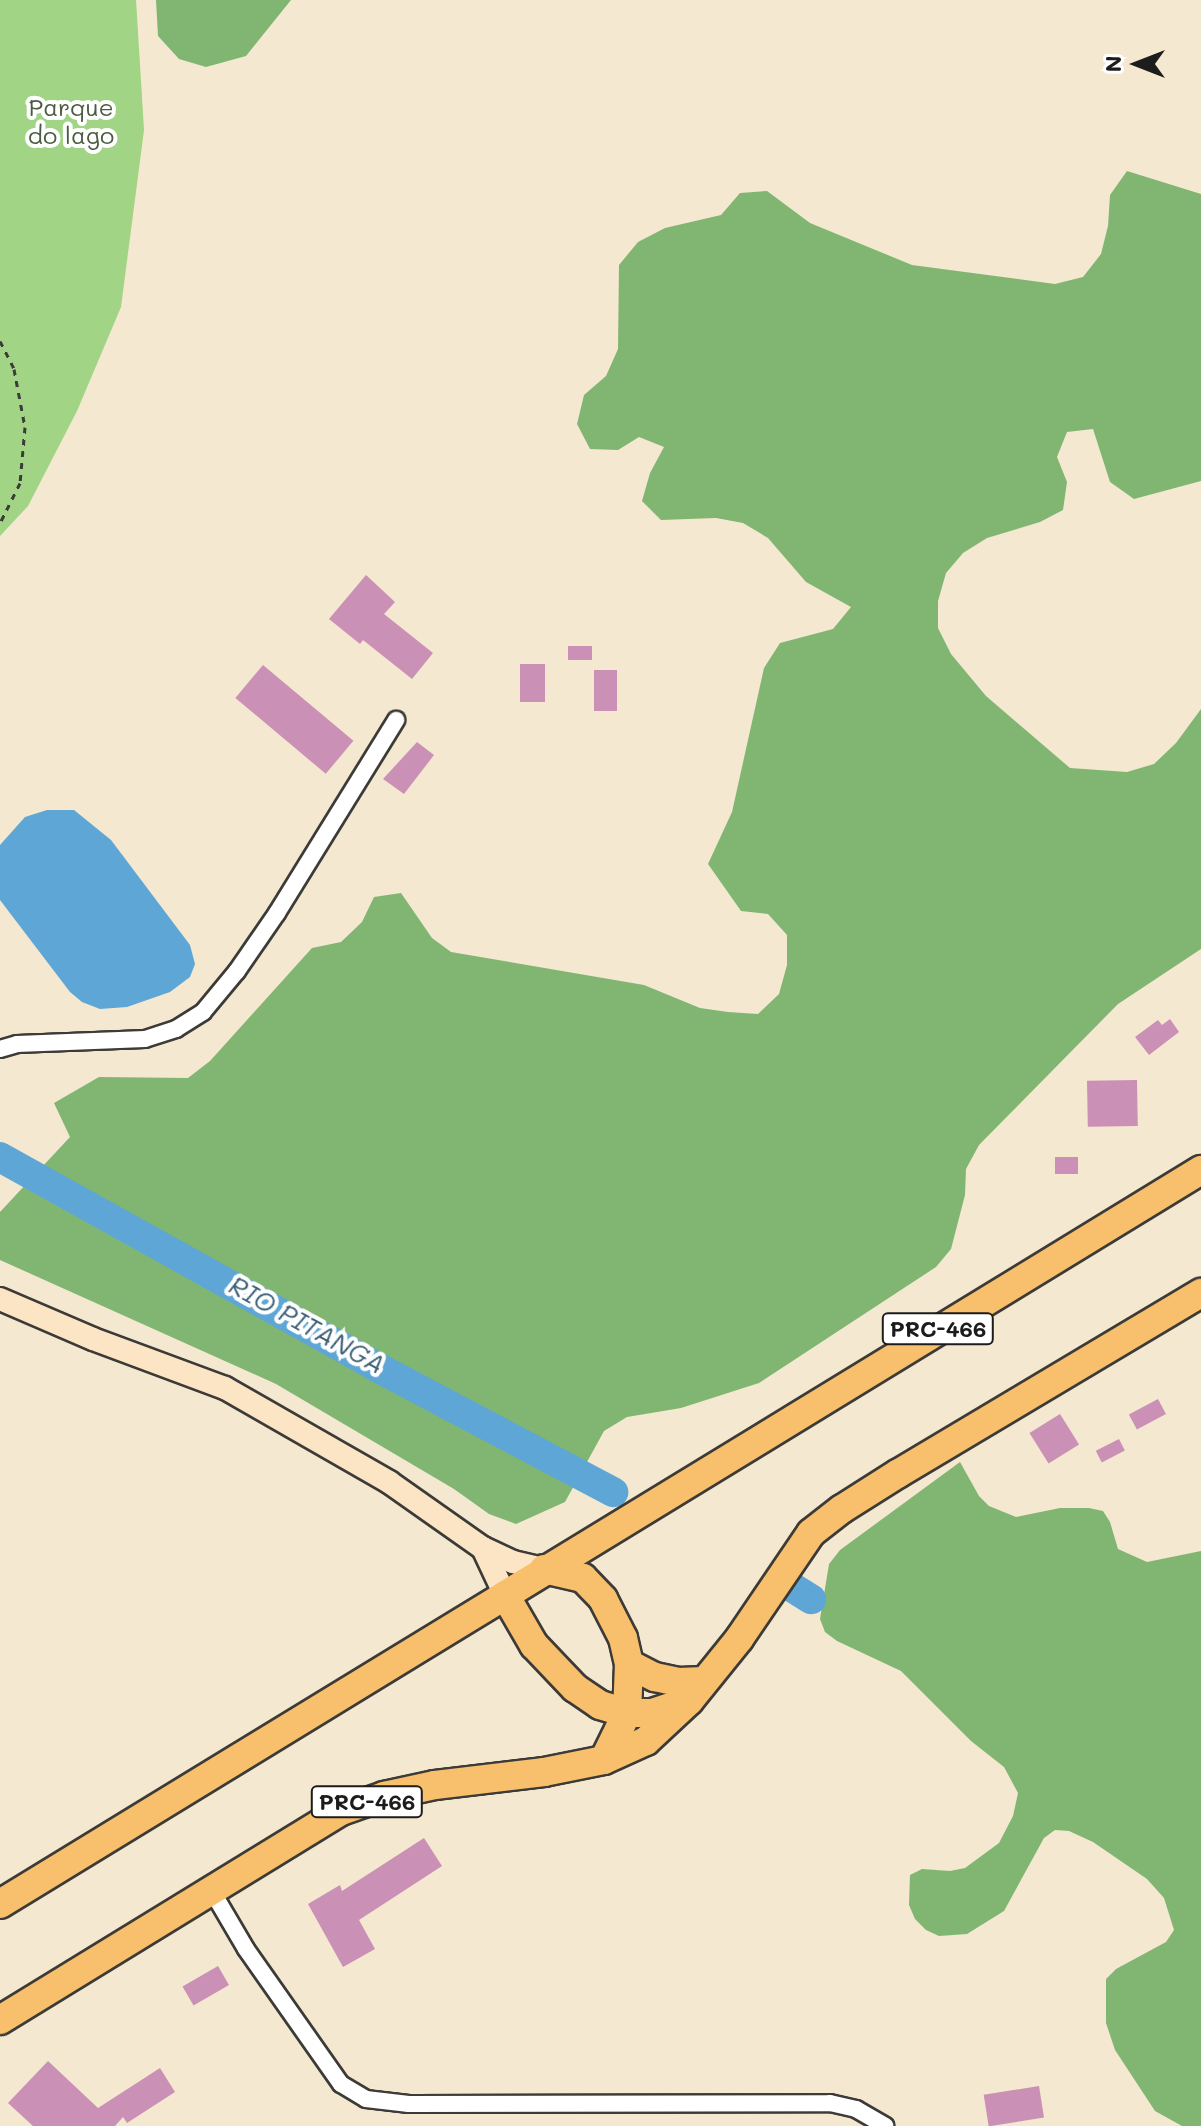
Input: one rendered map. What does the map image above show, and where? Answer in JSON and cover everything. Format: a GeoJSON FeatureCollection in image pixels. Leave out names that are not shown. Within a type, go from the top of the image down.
{"type":"FeatureCollection","features":[{"type":"Feature","properties":{"kind":"highway","name":"PRC-466"},"geometry":{"type":"LineString","coordinates":[[0,1904],[1201,1170]]}},
{"type":"Feature","properties":{"kind":"highway","name":"PRC-466"},"geometry":{"type":"LineString","coordinates":[[0,2020],[341,1811],[384,1796],[435,1785],[544,1772],[604,1760],[646,1741],[696,1691],[739,1639],[811,1533],[842,1509],[1201,1293]]}},
{"type":"Feature","properties":{"kind":"highway"},"geometry":{"type":"LineString","coordinates":[[544,1569],[583,1578],[603,1599],[623,1638],[629,1664],[627,1713],[604,1760]]}},
{"type":"Feature","properties":{"kind":"highway"},"geometry":{"type":"LineString","coordinates":[[505,1595],[534,1645],[575,1688],[600,1705],[627,1713],[652,1713],[696,1691]]}},
{"type":"Feature","properties":{"kind":"highway"},"geometry":{"type":"LineString","coordinates":[[629,1664],[696,1691]]}},
{"type":"Feature","properties":{"kind":"main road"},"geometry":{"type":"LineString","coordinates":[[0,1299],[237,1394],[389,1482],[483,1548],[513,1562],[544,1569]]}},
{"type":"Feature","properties":{"kind":"main road"},"geometry":{"type":"LineString","coordinates":[[483,1548],[505,1595]]}},
{"type":"Feature","properties":{"kind":"street"},"geometry":{"type":"LineString","coordinates":[[0,1049],[17,1044],[145,1039],[176,1029],[203,1012],[237,971],[277,913],[396,720]]}},
{"type":"Feature","properties":{"kind":"street"},"geometry":{"type":"LineString","coordinates":[[212,1891],[246,1949],[341,2084],[366,2099],[409,2104],[830,2103],[856,2109],[886,2126]]}},
{"type":"Feature","properties":{"kind":"path"},"geometry":{"type":"LineString","coordinates":[[0,341],[14,369],[25,427],[20,483],[0,523]]}},
{"type":"Feature","properties":{"kind":"green space","name":"Parque do lago"},"geometry":{"type":"Polygon","coordinates":[[[0,0],[136,0],[144,130],[121,307],[77,411],[28,506],[0,536],[0,0]]]}},
{"type":"Feature","properties":{"kind":"green space"},"geometry":{"type":"Polygon","coordinates":[[[156,0],[291,0],[246,56],[206,67],[179,59],[158,36],[156,0]]]}},
{"type":"Feature","properties":{"kind":"green space"},"geometry":{"type":"Polygon","coordinates":[[[1127,171],[1201,194],[1201,481],[1134,499],[1110,482],[1093,429],[1067,432],[1057,457],[1067,482],[1063,510],[1040,522],[987,538],[963,553],[946,573],[938,601],[938,628],[951,654],[986,696],[1070,768],[1127,772],[1154,764],[1176,743],[1201,709],[1201,949],[1118,1004],[979,1145],[966,1169],[965,1195],[951,1249],[936,1267],[759,1383],[681,1408],[627,1417],[604,1431],[565,1502],[516,1524],[489,1514],[454,1489],[276,1384],[0,1260],[0,1212],[70,1137],[54,1103],[99,1077],[188,1078],[210,1061],[312,948],[341,942],[362,922],[374,897],[401,893],[432,938],[451,952],[644,985],[700,1008],[728,1012],[758,1014],[779,994],[787,965],[787,935],[768,914],[741,911],[708,864],[732,812],[764,668],[780,643],[833,629],[851,607],[806,582],[768,538],[743,523],[716,518],[661,520],[642,501],[650,473],[664,447],[639,437],[618,450],[590,449],[577,424],[584,395],[606,376],[618,349],[619,265],[638,242],[665,228],[721,215],[740,193],[767,191],[810,223],[912,265],[1055,284],[1083,277],[1101,254],[1108,226],[1110,195],[1127,171]]]}},
{"type":"Feature","properties":{"kind":"green space"},"geometry":{"type":"Polygon","coordinates":[[[960,1462],[979,1496],[989,1506],[1016,1517],[1060,1508],[1089,1508],[1103,1511],[1110,1522],[1118,1549],[1147,1562],[1201,1551],[1201,2126],[1182,2126],[1155,2111],[1115,2050],[1106,2023],[1106,1979],[1116,1969],[1166,1942],[1174,1930],[1164,1898],[1147,1879],[1093,1842],[1069,1831],[1055,1830],[1044,1838],[1004,1911],[967,1934],[939,1936],[926,1930],[915,1919],[909,1905],[910,1875],[922,1869],[950,1871],[965,1868],[999,1843],[1013,1816],[1018,1793],[1004,1767],[971,1741],[901,1671],[837,1641],[825,1632],[820,1619],[829,1564],[840,1550],[960,1462]]]}},
{"type":"Feature","properties":{"kind":"water"},"geometry":{"type":"Polygon","coordinates":[[[47,810],[74,810],[111,840],[190,945],[195,964],[190,977],[170,992],[127,1007],[100,1009],[82,1002],[70,992],[0,900],[0,845],[25,817],[47,810]]]}},
{"type":"Feature","properties":{"kind":"building"},"geometry":{"type":"Polygon","coordinates":[[[366,575],[395,602],[384,614],[433,653],[412,679],[363,640],[360,644],[329,619],[366,575]]]}},
{"type":"Feature","properties":{"kind":"building"},"geometry":{"type":"Polygon","coordinates":[[[568,646],[592,646],[592,660],[568,660],[568,646]]]}},
{"type":"Feature","properties":{"kind":"building"},"geometry":{"type":"Polygon","coordinates":[[[520,664],[545,664],[545,702],[520,702],[520,664]]]}},
{"type":"Feature","properties":{"kind":"building"},"geometry":{"type":"Polygon","coordinates":[[[263,665],[353,741],[326,774],[235,698],[263,665]]]}},
{"type":"Feature","properties":{"kind":"building"},"geometry":{"type":"Polygon","coordinates":[[[594,670],[617,670],[617,711],[594,711],[594,670]]]}},
{"type":"Feature","properties":{"kind":"building"},"geometry":{"type":"Polygon","coordinates":[[[417,742],[434,755],[404,794],[383,779],[417,742]]]}},
{"type":"Feature","properties":{"kind":"building"},"geometry":{"type":"Polygon","coordinates":[[[1170,1019],[1179,1032],[1149,1055],[1135,1037],[1158,1020],[1162,1025],[1170,1019]]]}},
{"type":"Feature","properties":{"kind":"building"},"geometry":{"type":"Polygon","coordinates":[[[1137,1080],[1138,1126],[1088,1127],[1087,1081],[1137,1080]]]}},
{"type":"Feature","properties":{"kind":"building"},"geometry":{"type":"Polygon","coordinates":[[[1055,1157],[1078,1157],[1078,1174],[1055,1174],[1055,1157]]]}},
{"type":"Feature","properties":{"kind":"building"},"geometry":{"type":"Polygon","coordinates":[[[1158,1399],[1166,1414],[1137,1430],[1129,1414],[1158,1399]]]}},
{"type":"Feature","properties":{"kind":"building"},"geometry":{"type":"Polygon","coordinates":[[[1060,1414],[1079,1445],[1049,1464],[1029,1433],[1060,1414]]]}},
{"type":"Feature","properties":{"kind":"building"},"geometry":{"type":"Polygon","coordinates":[[[1119,1439],[1125,1451],[1102,1462],[1096,1451],[1119,1439]]]}},
{"type":"Feature","properties":{"kind":"building"},"geometry":{"type":"Polygon","coordinates":[[[424,1838],[442,1866],[359,1920],[375,1949],[343,1967],[308,1904],[340,1885],[342,1891],[424,1838]]]}},
{"type":"Feature","properties":{"kind":"building"},"geometry":{"type":"Polygon","coordinates":[[[218,1966],[229,1985],[193,2006],[182,1986],[218,1966]]]}},
{"type":"Feature","properties":{"kind":"building"},"geometry":{"type":"Polygon","coordinates":[[[48,2061],[98,2108],[160,2068],[175,2092],[127,2123],[123,2117],[115,2126],[33,2126],[8,2103],[48,2061]]]}},
{"type":"Feature","properties":{"kind":"building"},"geometry":{"type":"Polygon","coordinates":[[[1039,2086],[1044,2118],[989,2126],[984,2095],[1039,2086]]]}},
{"type":"Feature","properties":{"kind":"waterway","name":"RIO PITANGA"},"geometry":{"type":"LineString","coordinates":[[0,1157],[373,1365],[613,1492]]}},
{"type":"Feature","properties":{"kind":"waterway","name":"RIO PITANGA"},"geometry":{"type":"LineString","coordinates":[[790,1586],[811,1599]]}}]}
